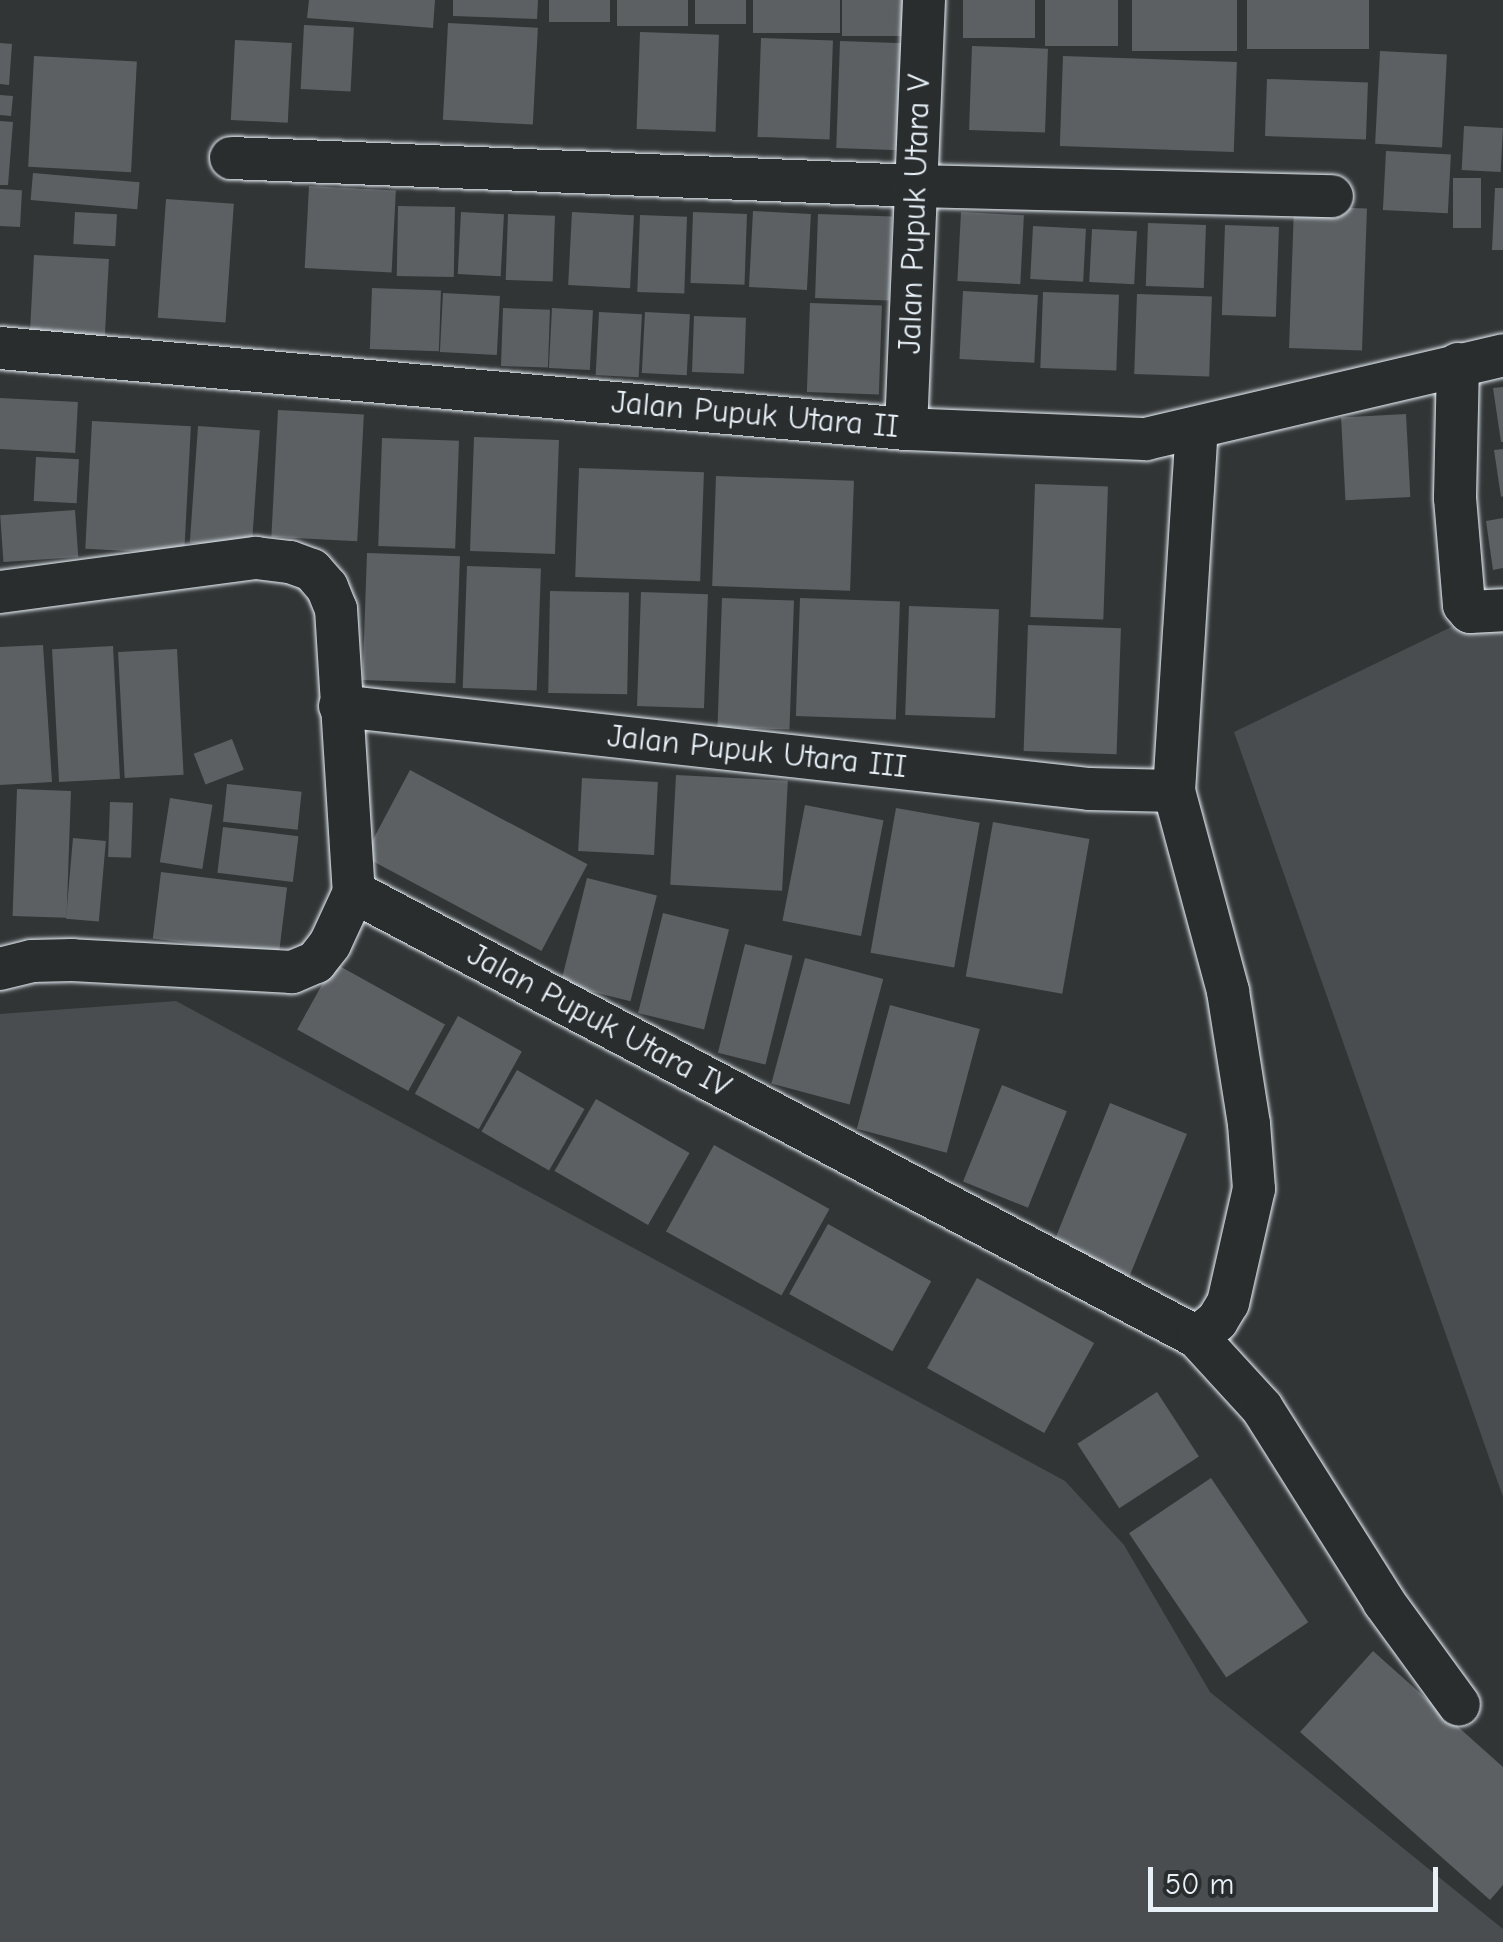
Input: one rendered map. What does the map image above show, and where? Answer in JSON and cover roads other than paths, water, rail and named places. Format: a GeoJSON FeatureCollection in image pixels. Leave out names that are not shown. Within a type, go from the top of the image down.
{"type":"FeatureCollection","features":[{"type":"Feature","properties":{"kind":"street","name":"Jalan Pupuk Utara V"},"geometry":{"type":"LineString","coordinates":[[906,428],[924,0]]}},
{"type":"Feature","properties":{"kind":"street"},"geometry":{"type":"LineString","coordinates":[[231,158],[916,186],[1332,196]]}},
{"type":"Feature","properties":{"kind":"street","name":"Jalan Pupuk Utara II"},"geometry":{"type":"LineString","coordinates":[[0,348],[906,428],[1146,439],[1198,430],[1503,356]]}},
{"type":"Feature","properties":{"kind":"street"},"geometry":{"type":"LineString","coordinates":[[1458,364],[1455,498],[1464,605],[1470,612],[1503,610]]}},
{"type":"Feature","properties":{"kind":"street"},"geometry":{"type":"LineString","coordinates":[[1197,1337],[1217,1321],[1228,1303],[1254,1189],[1249,1124],[1228,991],[1174,791],[1198,430]]}},
{"type":"Feature","properties":{"kind":"street"},"geometry":{"type":"LineString","coordinates":[[0,592],[256,558],[290,562],[312,570],[327,586],[336,609],[354,892],[330,944],[316,962],[292,972],[72,960],[32,961],[0,970]]}},
{"type":"Feature","properties":{"kind":"street","name":"Jalan Pupuk Utara III"},"geometry":{"type":"LineString","coordinates":[[340,706],[1089,789],[1174,791]]}},
{"type":"Feature","properties":{"kind":"street","name":"Jalan Pupuk Utara IV"},"geometry":{"type":"LineString","coordinates":[[354,892],[1197,1337],[1262,1408],[1384,1602],[1459,1705]]}}]}
